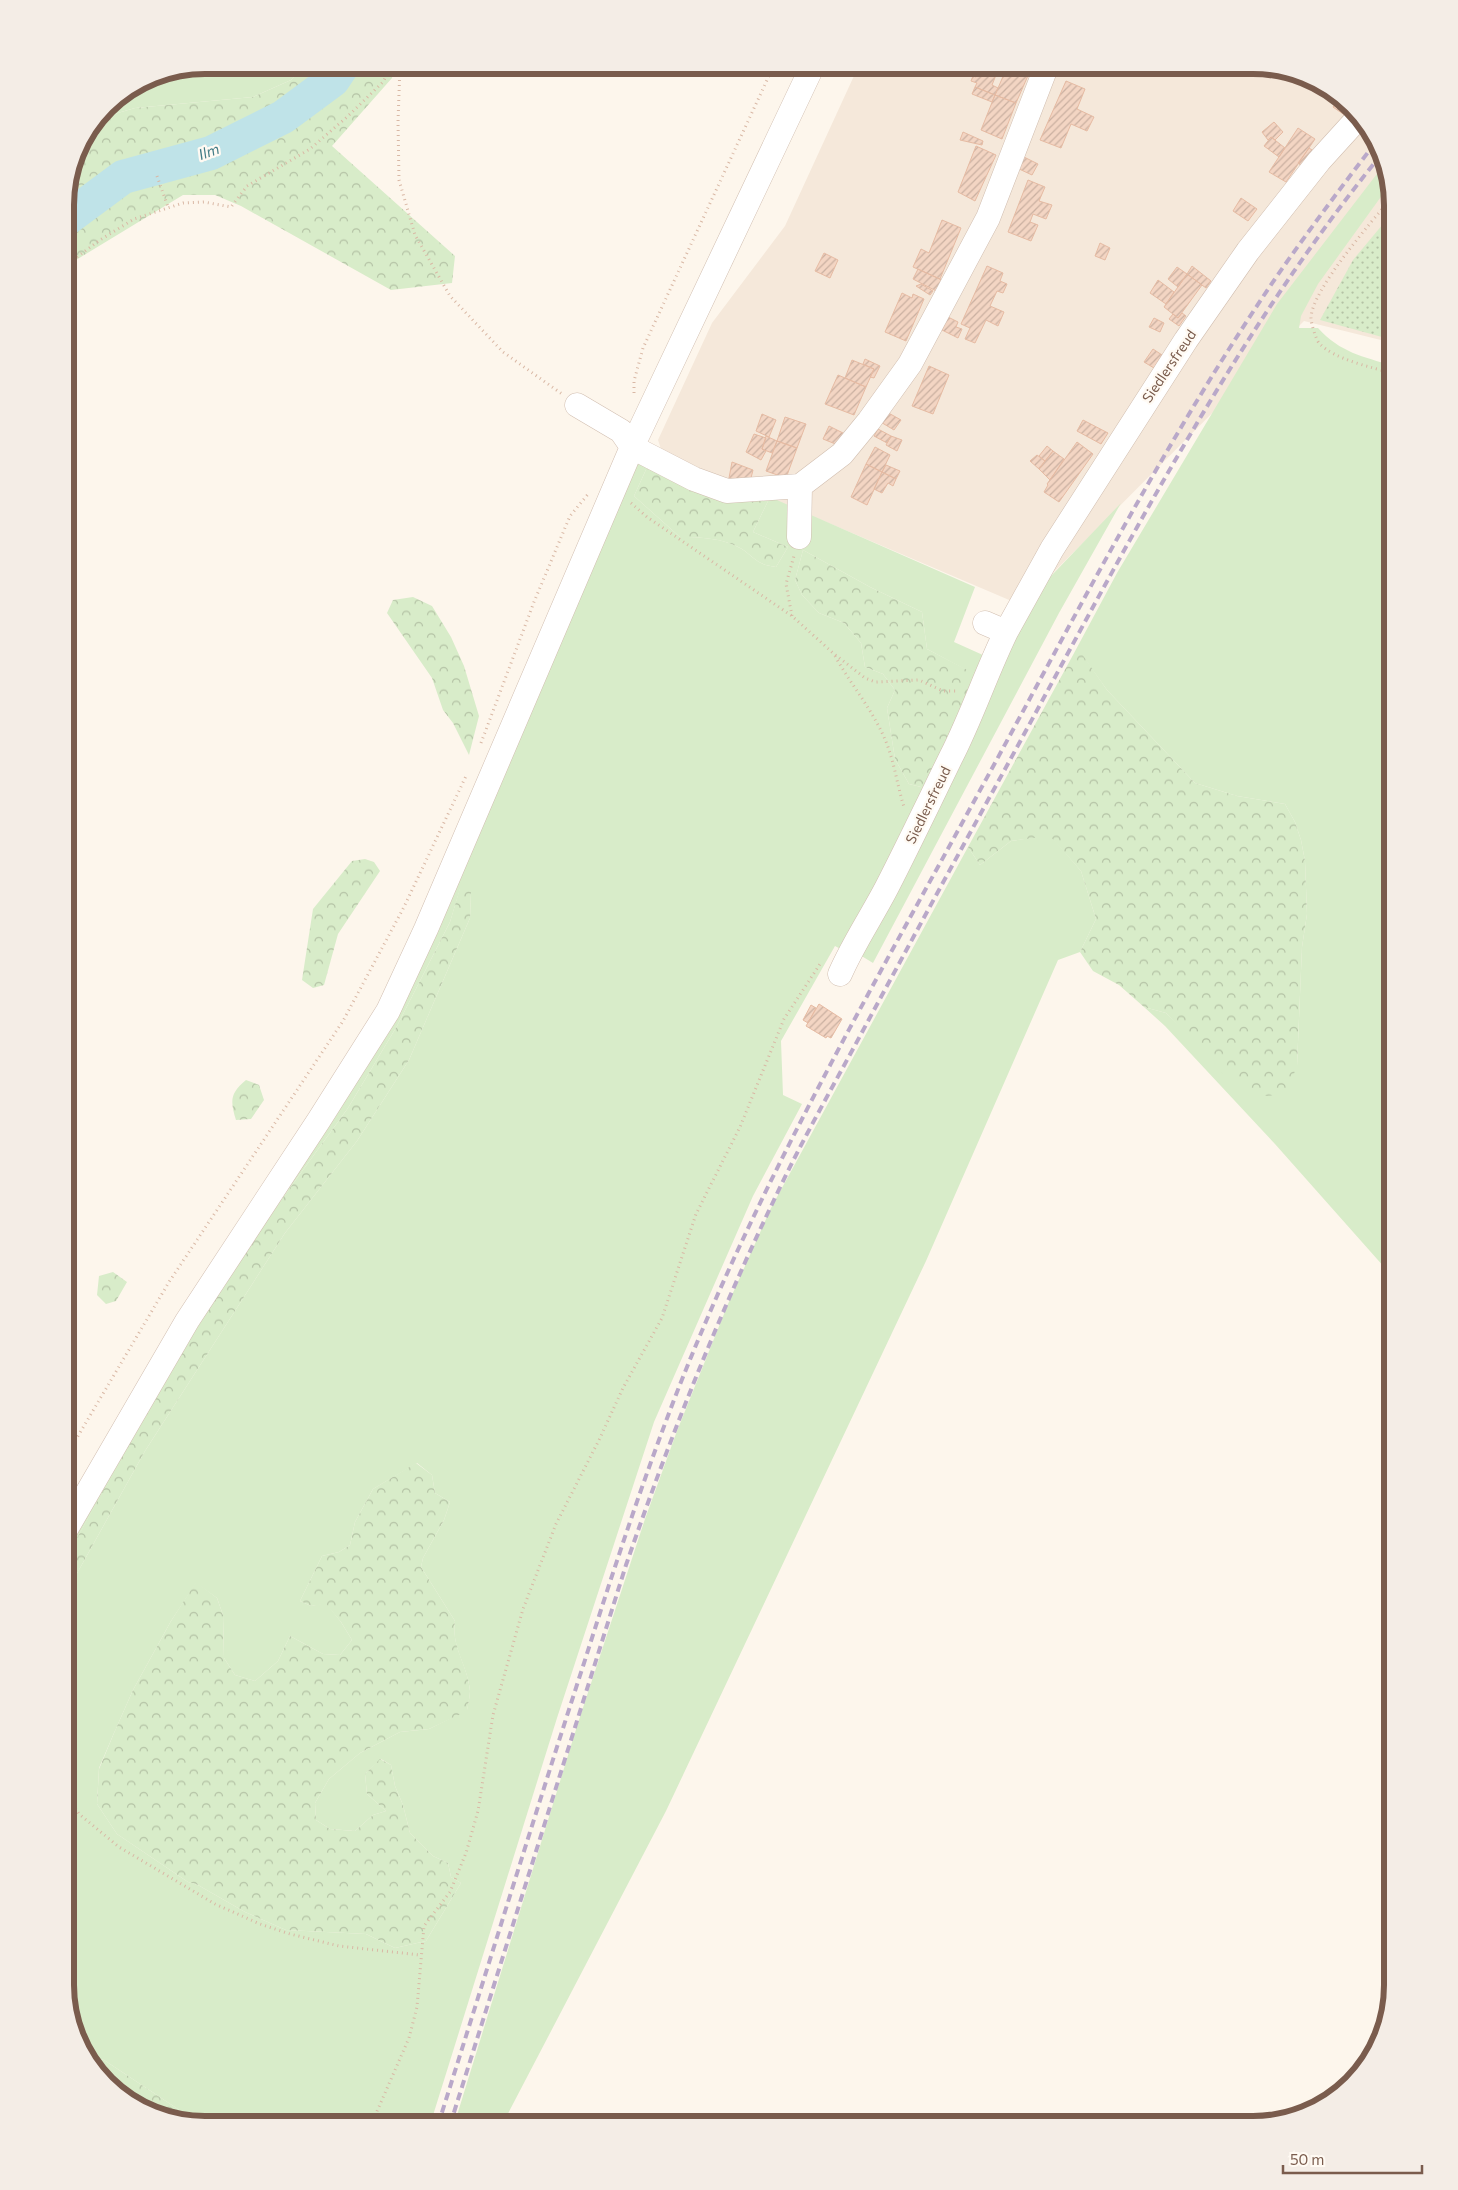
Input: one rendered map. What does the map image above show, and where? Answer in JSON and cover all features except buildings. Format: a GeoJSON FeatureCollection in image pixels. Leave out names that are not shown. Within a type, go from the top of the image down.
{"type":"FeatureCollection","features":[{"type":"Feature","properties":{"kind":"street"},"geometry":{"type":"LineString","coordinates":[[74,1516],[187,1321],[388,1011],[426,929],[605,484],[632,447],[809,74]]}},
{"type":"Feature","properties":{"kind":"street"},"geometry":{"type":"LineString","coordinates":[[577,405],[621,431],[632,447],[694,479],[727,491],[800,486],[842,454],[910,364],[988,218],[1044,74]]}},
{"type":"Feature","properties":{"kind":"street","name":"Siedlersfreud"},"geometry":{"type":"LineString","coordinates":[[831,967],[848,955],[864,930],[952,755],[989,666],[995,627],[1052,549],[1186,340],[1248,251],[1319,162],[1355,122]]}},
{"type":"Feature","properties":{"kind":"street"},"geometry":{"type":"LineString","coordinates":[[799,536],[800,486]]}},
{"type":"Feature","properties":{"kind":"path"},"geometry":{"type":"LineString","coordinates":[[74,259],[100,240],[134,219],[182,202],[204,202],[231,207],[247,186],[310,149],[347,117],[383,82],[387,74]]}},
{"type":"Feature","properties":{"kind":"path"},"geometry":{"type":"LineString","coordinates":[[400,74],[398,180],[415,235],[450,296],[503,352],[577,405]]}},
{"type":"Feature","properties":{"kind":"path"},"geometry":{"type":"LineString","coordinates":[[634,402],[634,381],[643,348],[770,74]]}},
{"type":"Feature","properties":{"kind":"path"},"geometry":{"type":"LineString","coordinates":[[157,176],[168,207]]}},
{"type":"Feature","properties":{"kind":"path"},"geometry":{"type":"LineString","coordinates":[[1384,207],[1350,249],[1319,295],[1311,318],[1319,343],[1345,360],[1384,371]]}},
{"type":"Feature","properties":{"kind":"path"},"geometry":{"type":"LineString","coordinates":[[479,748],[534,602],[570,516],[605,484],[628,500],[647,517],[792,616],[833,653],[865,678],[875,682],[919,680],[943,691],[958,691],[965,686]]}},
{"type":"Feature","properties":{"kind":"path"},"geometry":{"type":"LineString","coordinates":[[792,616],[786,584],[799,536]]}},
{"type":"Feature","properties":{"kind":"path"},"geometry":{"type":"LineString","coordinates":[[833,653],[844,674],[854,684],[884,738],[906,816]]}},
{"type":"Feature","properties":{"kind":"path"},"geometry":{"type":"LineString","coordinates":[[74,1443],[169,1282],[343,1021],[404,907],[471,766]]}},
{"type":"Feature","properties":{"kind":"path"},"geometry":{"type":"LineString","coordinates":[[375,2116],[409,2038],[417,2007],[424,1926],[450,1892],[466,1853],[478,1811],[493,1715],[523,1609],[556,1524],[600,1440],[623,1388],[662,1318],[696,1214],[740,1127],[784,1019],[831,967]]}},
{"type":"Feature","properties":{"kind":"path"},"geometry":{"type":"LineString","coordinates":[[74,1806],[79,1814],[119,1847],[215,1904],[260,1924],[331,1944],[420,1955]]}},
{"type":"Feature","properties":{"kind":"shaded area"},"geometry":{"type":"Polygon","coordinates":[[[855,74],[1262,74],[1279,76],[1311,87],[1340,106],[1352,118],[1367,139],[1374,155],[1380,171],[1384,205],[1384,341],[1304,321],[1021,605],[662,452],[658,440],[712,323],[785,226],[855,74]]]}},
{"type":"Feature","properties":{"kind":"green space"},"geometry":{"type":"Polygon","coordinates":[[[205,74],[296,74],[291,80],[253,97],[135,108],[109,116],[125,101],[147,87],[179,76],[205,74]]]}},
{"type":"Feature","properties":{"kind":"green space"},"geometry":{"type":"Polygon","coordinates":[[[296,74],[393,74],[392,78],[332,146],[455,256],[452,283],[391,290],[241,206],[215,195],[183,195],[74,262],[74,196],[78,171],[87,147],[109,116],[135,108],[253,97],[291,80],[296,74]]]}},
{"type":"Feature","properties":{"kind":"green space"},"geometry":{"type":"Polygon","coordinates":[[[1380,170],[1383,193],[1318,284],[1301,316],[1299,328],[1318,328],[1335,343],[1352,353],[1384,363],[1384,1267],[1275,1144],[1165,1026],[1144,1007],[1166,1013],[1197,1044],[1297,1066],[1302,947],[1307,914],[1305,861],[1295,822],[1285,804],[1237,796],[1195,783],[1107,690],[1082,655],[1073,655],[1117,573],[1277,304],[1380,170]]]}},
{"type":"Feature","properties":{"kind":"green space"},"geometry":{"type":"Polygon","coordinates":[[[1384,223],[1384,338],[1320,320],[1353,260],[1384,223]]]}},
{"type":"Feature","properties":{"kind":"green space"},"geometry":{"type":"Polygon","coordinates":[[[638,462],[649,463],[634,496],[680,537],[704,538],[727,542],[742,549],[761,563],[776,567],[788,547],[753,532],[770,497],[975,587],[954,642],[994,660],[1028,600],[1121,503],[1059,613],[873,963],[855,952],[904,870],[953,764],[987,681],[927,649],[922,612],[870,587],[803,550],[795,580],[802,595],[819,613],[844,623],[861,643],[865,667],[883,674],[895,690],[887,708],[895,759],[909,784],[929,789],[862,927],[846,952],[835,946],[781,1041],[783,1095],[802,1104],[753,1196],[654,1422],[557,1718],[433,2116],[187,2115],[104,2060],[96,2058],[91,2051],[78,2019],[74,1985],[74,1579],[145,1451],[285,1233],[357,1141],[409,1060],[470,918],[471,893],[460,889],[450,922],[397,1026],[348,1108],[250,1243],[179,1355],[74,1544],[74,1532],[176,1353],[246,1240],[342,1104],[390,1025],[439,923],[630,472],[638,462]],[[417,1463],[373,1489],[355,1522],[350,1545],[339,1552],[322,1556],[300,1601],[311,1606],[326,1603],[341,1622],[352,1640],[340,1655],[323,1654],[290,1636],[278,1661],[255,1681],[235,1675],[224,1658],[223,1615],[217,1598],[196,1583],[171,1621],[133,1690],[99,1768],[97,1804],[117,1834],[188,1882],[198,1885],[245,1912],[286,1930],[366,1934],[395,1948],[426,1941],[461,1883],[451,1877],[448,1863],[433,1856],[410,1833],[403,1805],[395,1786],[391,1765],[381,1759],[365,1774],[367,1794],[386,1811],[373,1815],[355,1831],[330,1829],[316,1820],[315,1803],[329,1779],[360,1753],[400,1732],[429,1729],[467,1710],[470,1690],[455,1639],[455,1621],[421,1567],[423,1558],[444,1520],[450,1502],[435,1493],[432,1475],[417,1463]]]}},
{"type":"Feature","properties":{"kind":"green space"},"geometry":{"type":"Polygon","coordinates":[[[649,463],[770,497],[753,532],[788,547],[776,567],[761,563],[742,549],[727,542],[680,537],[634,496],[649,463]]]}},
{"type":"Feature","properties":{"kind":"green space"},"geometry":{"type":"Polygon","coordinates":[[[803,550],[870,587],[922,612],[927,649],[977,675],[929,789],[909,784],[895,759],[887,708],[895,690],[883,674],[865,667],[861,643],[844,623],[819,613],[802,595],[795,580],[803,550]]]}},
{"type":"Feature","properties":{"kind":"green space"},"geometry":{"type":"Polygon","coordinates":[[[413,597],[432,606],[451,637],[464,666],[479,716],[469,755],[453,723],[443,710],[432,678],[387,613],[393,600],[413,597]]]}},
{"type":"Feature","properties":{"kind":"green space"},"geometry":{"type":"Polygon","coordinates":[[[1082,654],[1107,690],[1195,783],[1237,796],[1285,804],[1295,822],[1305,861],[1307,914],[1302,947],[1297,1066],[1288,1089],[1278,1095],[1266,1096],[1252,1092],[1230,1081],[1166,1013],[1144,1007],[1119,985],[1093,971],[1080,952],[1096,919],[1081,871],[1050,836],[1011,841],[980,865],[968,847],[1073,655],[1082,654]]]}},
{"type":"Feature","properties":{"kind":"green space"},"geometry":{"type":"Polygon","coordinates":[[[1050,835],[1081,871],[1096,919],[1080,952],[1058,960],[926,1261],[666,1811],[507,2116],[457,2116],[578,1723],[645,1519],[677,1431],[728,1304],[771,1208],[968,847],[980,865],[1011,841],[1050,835]]]}},
{"type":"Feature","properties":{"kind":"green space"},"geometry":{"type":"Polygon","coordinates":[[[365,859],[374,862],[380,871],[338,934],[324,985],[313,988],[302,980],[313,909],[352,861],[365,859]]]}},
{"type":"Feature","properties":{"kind":"green space"},"geometry":{"type":"Polygon","coordinates":[[[460,888],[471,892],[470,918],[409,1060],[357,1141],[285,1233],[145,1451],[74,1579],[74,1544],[179,1355],[250,1243],[348,1108],[397,1026],[450,922],[460,888]]]}},
{"type":"Feature","properties":{"kind":"green space"},"geometry":{"type":"Polygon","coordinates":[[[246,1080],[259,1085],[264,1100],[251,1119],[236,1120],[232,1102],[234,1093],[246,1080]]]}},
{"type":"Feature","properties":{"kind":"green space"},"geometry":{"type":"Polygon","coordinates":[[[113,1272],[127,1282],[116,1301],[106,1304],[97,1295],[99,1276],[113,1272]]]}},
{"type":"Feature","properties":{"kind":"green space"},"geometry":{"type":"Polygon","coordinates":[[[416,1463],[432,1475],[435,1493],[450,1502],[444,1520],[423,1558],[421,1567],[455,1621],[454,1630],[457,1648],[469,1682],[470,1691],[467,1711],[429,1729],[400,1732],[360,1753],[329,1779],[315,1803],[316,1820],[330,1829],[355,1831],[373,1815],[386,1811],[367,1794],[365,1774],[380,1759],[391,1765],[395,1786],[403,1805],[410,1833],[433,1856],[448,1863],[451,1877],[461,1883],[426,1941],[395,1948],[366,1934],[286,1930],[245,1912],[198,1885],[188,1882],[117,1834],[97,1804],[99,1769],[133,1690],[171,1621],[196,1582],[217,1598],[223,1615],[224,1658],[235,1675],[255,1681],[278,1661],[290,1636],[323,1654],[340,1655],[352,1640],[341,1622],[326,1604],[311,1606],[300,1601],[322,1556],[339,1552],[350,1545],[355,1522],[373,1489],[416,1463]]]}},
{"type":"Feature","properties":{"kind":"green space"},"geometry":{"type":"Polygon","coordinates":[[[96,2058],[104,2060],[187,2115],[171,2112],[139,2099],[112,2078],[96,2058]]]}},
{"type":"Feature","properties":{"kind":"waterway","name":"Ilm"},"geometry":{"type":"LineString","coordinates":[[74,213],[123,177],[211,153],[283,117],[333,80],[337,74]]}},
{"type":"Feature","properties":{"kind":"railway"},"geometry":{"type":"LineString","coordinates":[[441,2116],[630,1523],[679,1387],[745,1235],[781,1160],[858,1013],[1158,466],[1236,338],[1277,276],[1371,148]]}},
{"type":"Feature","properties":{"kind":"railway"},"geometry":{"type":"LineString","coordinates":[[453,2116],[626,1565],[659,1472],[695,1380],[774,1200],[816,1117],[1137,526],[1227,373],[1275,299],[1326,226],[1376,161]]}}]}
